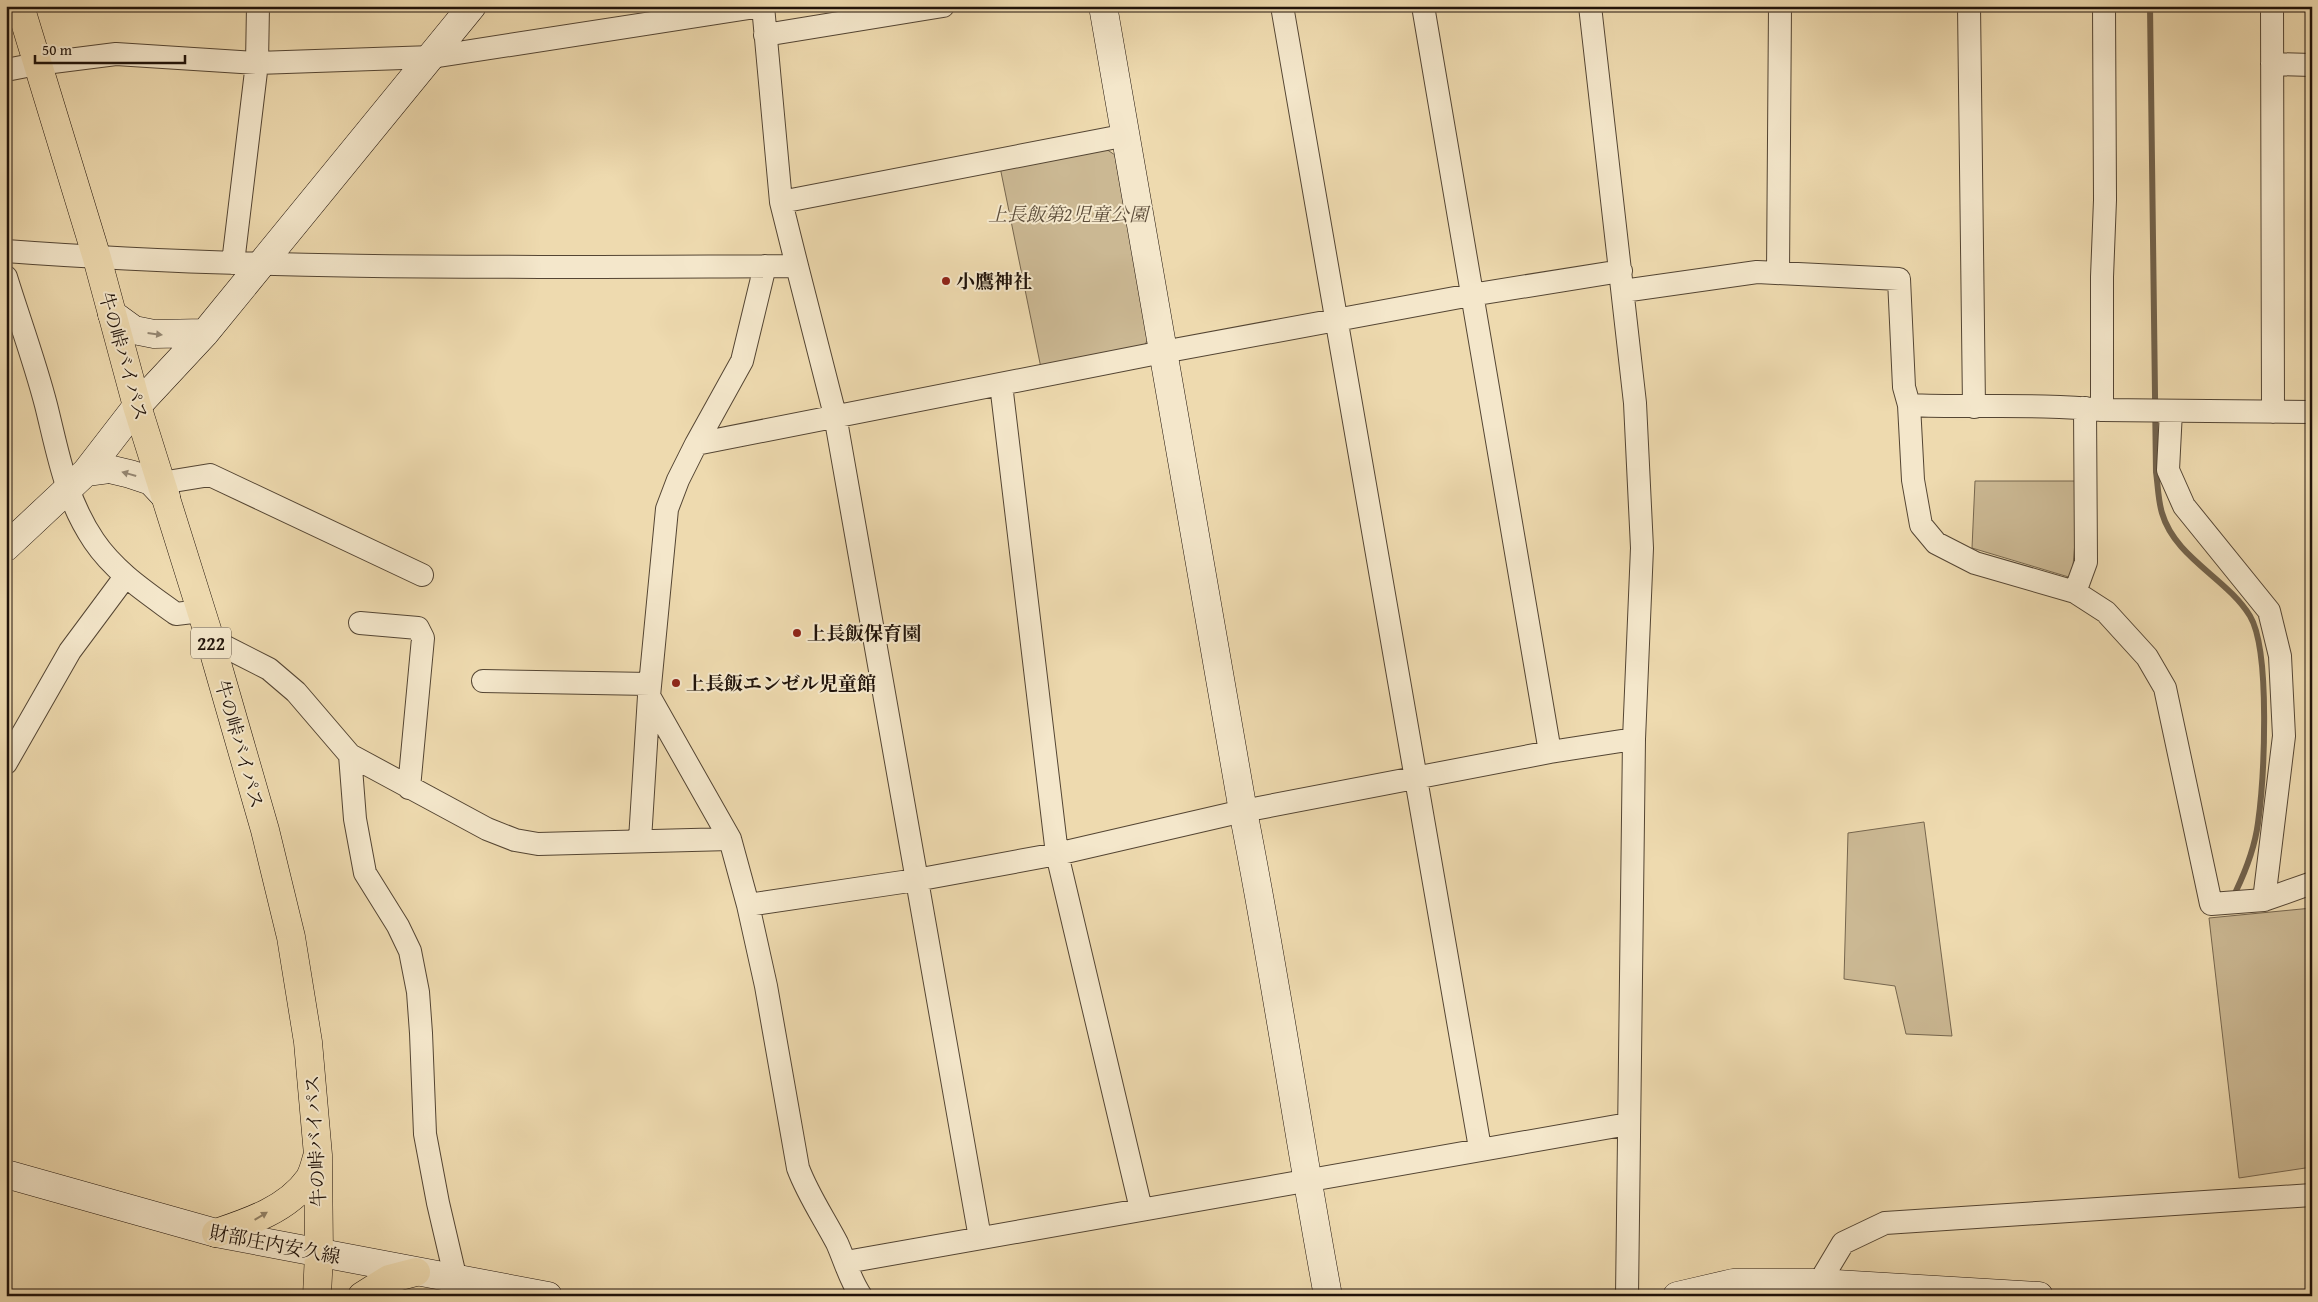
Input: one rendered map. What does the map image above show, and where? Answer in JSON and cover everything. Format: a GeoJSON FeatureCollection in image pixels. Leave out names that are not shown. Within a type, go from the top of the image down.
{"type":"FeatureCollection","features":[{"type":"Feature","properties":{"kind":"highway","name":"牛の峠バイパス"},"geometry":{"type":"LineString","coordinates":[[20,6],[97,258],[137,406],[210,639],[264,830],[290,937],[308,1042],[318,1155],[319,1253],[317,1296]]}},
{"type":"Feature","properties":{"kind":"highway"},"geometry":{"type":"LineString","coordinates":[[216,1233],[256,1220],[293,1195],[310,1178],[318,1155]]}},
{"type":"Feature","properties":{"kind":"highway"},"geometry":{"type":"LineString","coordinates":[[362,1296],[389,1279],[416,1272]]}},
{"type":"Feature","properties":{"kind":"street"},"geometry":{"type":"LineString","coordinates":[[233,263],[258,63],[258,6]]}},
{"type":"Feature","properties":{"kind":"street"},"geometry":{"type":"LineString","coordinates":[[6,547],[76,481],[137,406],[205,333],[472,6]]}},
{"type":"Feature","properties":{"kind":"street"},"geometry":{"type":"LineString","coordinates":[[6,70],[116,54],[258,63],[432,57],[762,6],[781,202],[835,415],[980,1238]]}},
{"type":"Feature","properties":{"kind":"street"},"geometry":{"type":"LineString","coordinates":[[765,35],[943,6]]}},
{"type":"Feature","properties":{"kind":"street"},"geometry":{"type":"LineString","coordinates":[[1103,6],[1127,135],[1243,811],[1263,912],[1306,1180],[1328,1296]]}},
{"type":"Feature","properties":{"kind":"street"},"geometry":{"type":"LineString","coordinates":[[1282,6],[1335,321],[1480,1148]]}},
{"type":"Feature","properties":{"kind":"street"},"geometry":{"type":"LineString","coordinates":[[1423,6],[1550,752]]}},
{"type":"Feature","properties":{"kind":"street"},"geometry":{"type":"LineString","coordinates":[[1590,6],[1635,403],[1642,548],[1634,739],[1627,1296]]}},
{"type":"Feature","properties":{"kind":"street"},"geometry":{"type":"LineString","coordinates":[[1778,273],[1780,6]]}},
{"type":"Feature","properties":{"kind":"street"},"geometry":{"type":"LineString","coordinates":[[1969,6],[1974,407]]}},
{"type":"Feature","properties":{"kind":"street"},"geometry":{"type":"LineString","coordinates":[[2075,592],[2086,562],[2102,277],[2105,200],[2104,6]]}},
{"type":"Feature","properties":{"kind":"street"},"geometry":{"type":"LineString","coordinates":[[2272,6],[2274,412]]}},
{"type":"Feature","properties":{"kind":"street"},"geometry":{"type":"LineString","coordinates":[[2272,64],[2312,65]]}},
{"type":"Feature","properties":{"kind":"street"},"geometry":{"type":"LineString","coordinates":[[781,202],[1127,135]]}},
{"type":"Feature","properties":{"kind":"street"},"geometry":{"type":"LineString","coordinates":[[6,251],[97,258],[260,265],[797,266]]}},
{"type":"Feature","properties":{"kind":"street"},"geometry":{"type":"LineString","coordinates":[[640,840],[650,690],[666,509],[696,444],[742,361],[765,266]]}},
{"type":"Feature","properties":{"kind":"street"},"geometry":{"type":"LineString","coordinates":[[696,444],[835,415],[1471,295],[1622,281],[1757,272],[1900,279],[1904,387],[1908,405],[1913,480],[1921,525],[1936,543],[1975,563],[2075,592],[2106,612],[2147,657],[2165,688],[2211,904],[2264,900],[2312,883]]}},
{"type":"Feature","properties":{"kind":"street"},"geometry":{"type":"LineString","coordinates":[[6,277],[46,404],[58,460],[76,481],[94,541],[125,577],[176,614],[201,611]]}},
{"type":"Feature","properties":{"kind":"street"},"geometry":{"type":"LineString","coordinates":[[112,314],[134,330],[154,334],[205,333]]}},
{"type":"Feature","properties":{"kind":"street"},"geometry":{"type":"LineString","coordinates":[[1001,384],[1057,854],[1141,1209]]}},
{"type":"Feature","properties":{"kind":"street"},"geometry":{"type":"LineString","coordinates":[[1908,405],[2312,412]]}},
{"type":"Feature","properties":{"kind":"street"},"geometry":{"type":"LineString","coordinates":[[2171,411],[2168,470],[2184,506],[2269,610],[2280,656],[2284,736],[2264,900]]}},
{"type":"Feature","properties":{"kind":"street"},"geometry":{"type":"LineString","coordinates":[[76,481],[109,468],[151,481],[163,490],[210,474],[422,575]]}},
{"type":"Feature","properties":{"kind":"street"},"geometry":{"type":"LineString","coordinates":[[6,763],[70,651],[125,577]]}},
{"type":"Feature","properties":{"kind":"street"},"geometry":{"type":"LineString","coordinates":[[360,623],[418,628],[423,638],[409,788]]}},
{"type":"Feature","properties":{"kind":"street"},"geometry":{"type":"LineString","coordinates":[[210,639],[269,669],[296,692],[350,755],[487,829],[515,840],[538,844],[576,844],[640,840],[730,839]]}},
{"type":"Feature","properties":{"kind":"street"},"geometry":{"type":"LineString","coordinates":[[482,681],[650,690]]}},
{"type":"Feature","properties":{"kind":"street"},"geometry":{"type":"LineString","coordinates":[[650,690],[730,839],[748,905],[766,986],[798,1168],[805,1187],[846,1262],[853,1284],[860,1296]]}},
{"type":"Feature","properties":{"kind":"street"},"geometry":{"type":"LineString","coordinates":[[748,905],[916,880],[1057,854],[1243,811],[1550,752],[1634,739]]}},
{"type":"Feature","properties":{"kind":"street"},"geometry":{"type":"LineString","coordinates":[[350,755],[355,819],[365,874],[398,926],[410,951],[418,992],[425,1134],[438,1203],[456,1280]]}},
{"type":"Feature","properties":{"kind":"street"},"geometry":{"type":"LineString","coordinates":[[846,1262],[1480,1148],[1628,1124]]}},
{"type":"Feature","properties":{"kind":"street","name":"財部庄内安久線"},"geometry":{"type":"LineString","coordinates":[[6,1174],[216,1233],[548,1296]]}},
{"type":"Feature","properties":{"kind":"street"},"geometry":{"type":"LineString","coordinates":[[1819,1283],[1843,1243],[1885,1223],[2312,1195]]}},
{"type":"Feature","properties":{"kind":"street"},"geometry":{"type":"LineString","coordinates":[[1677,1296],[1733,1283],[1819,1283],[2039,1296]]}},
{"type":"Feature","properties":{"kind":"green space","name":"上長飯第2児童公園"},"geometry":{"type":"Polygon","coordinates":[[[1103,147],[1115,155],[1148,340],[1142,348],[1041,368],[1000,167],[1103,147]]]}},
{"type":"Feature","properties":{"kind":"green space"},"geometry":{"type":"Polygon","coordinates":[[[1975,481],[2080,481],[2072,578],[1972,548],[1975,481]]]}},
{"type":"Feature","properties":{"kind":"green space"},"geometry":{"type":"Polygon","coordinates":[[[1924,822],[1952,1036],[1906,1034],[1895,986],[1844,979],[1848,833],[1924,822]]]}},
{"type":"Feature","properties":{"kind":"green space"},"geometry":{"type":"Polygon","coordinates":[[[2312,908],[2312,1167],[2239,1178],[2209,918],[2312,908]]]}},
{"type":"Feature","properties":{"kind":"waterway"},"geometry":{"type":"LineString","coordinates":[[2150,6],[2156,472],[2160,503],[2169,529],[2178,543],[2228,590],[2250,616],[2257,633],[2261,657],[2264,748],[2257,832],[2247,866],[2236,891]]}},
{"type":"Feature","properties":{"kind":"place","name":"小鷹神社"},"geometry":{"type":"Point","coordinates":[946,281]}},
{"type":"Feature","properties":{"kind":"place","name":"上長飯保育園"},"geometry":{"type":"Point","coordinates":[797,633]}},
{"type":"Feature","properties":{"kind":"place","name":"上長飯エンゼル児童館"},"geometry":{"type":"Point","coordinates":[676,683]}}]}
